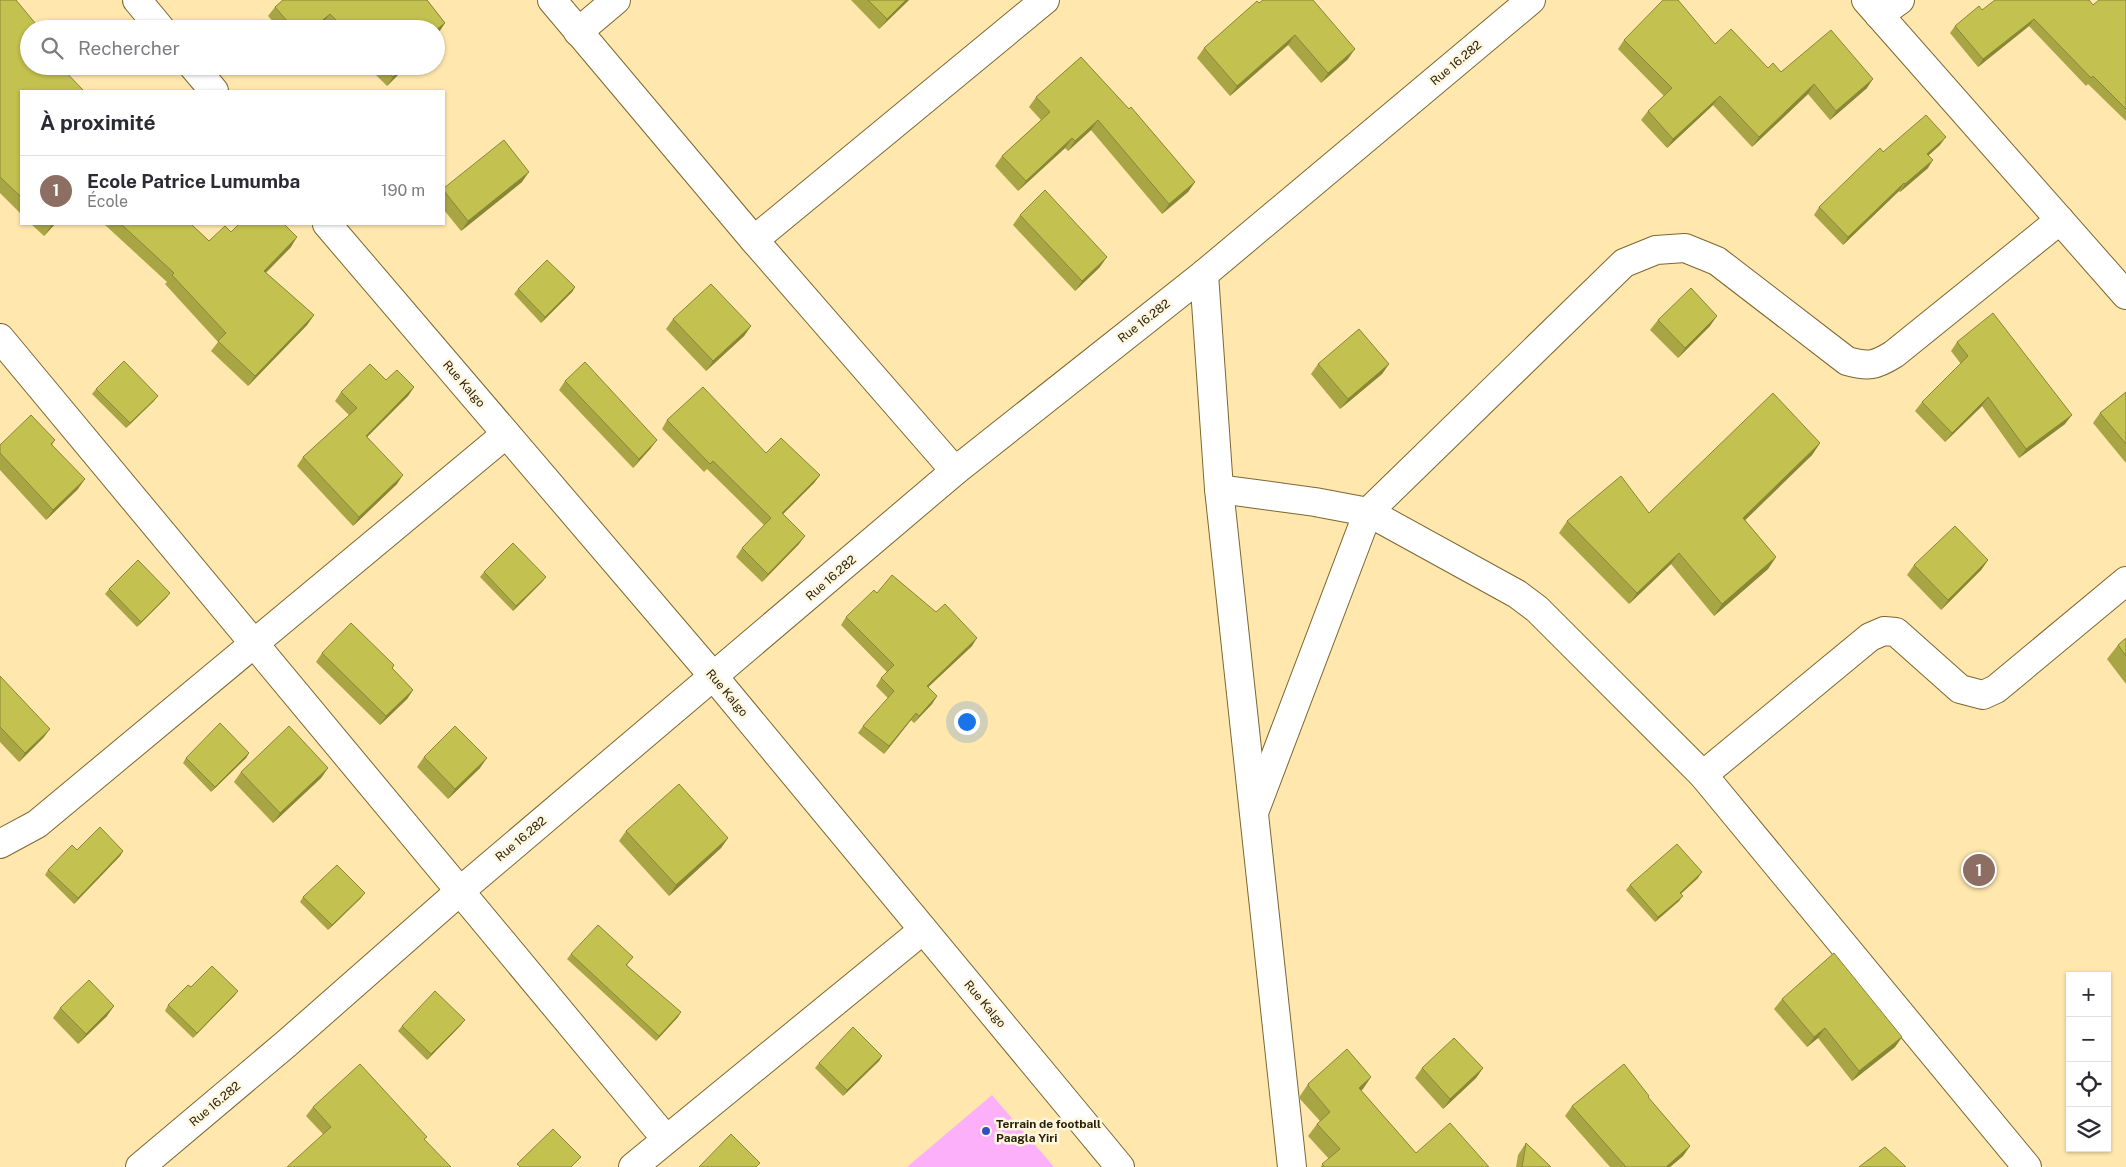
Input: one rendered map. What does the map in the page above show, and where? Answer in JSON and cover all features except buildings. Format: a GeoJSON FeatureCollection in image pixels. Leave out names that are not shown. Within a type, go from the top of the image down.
{"type":"FeatureCollection","features":[{"type":"Feature","properties":{"kind":"street"},"geometry":{"type":"LineString","coordinates":[[552,0],[754,240],[955,471]]}},
{"type":"Feature","properties":{"kind":"street"},"geometry":{"type":"LineString","coordinates":[[578,32],[616,0]]}},
{"type":"Feature","properties":{"kind":"street"},"geometry":{"type":"LineString","coordinates":[[754,240],[1045,0]]}},
{"type":"Feature","properties":{"kind":"street","name":"Rue 16.282"},"geometry":{"type":"LineString","coordinates":[[140,1167],[286,1044],[460,891],[955,471],[1204,274],[1531,0]]}},
{"type":"Feature","properties":{"kind":"street"},"geometry":{"type":"LineString","coordinates":[[1882,5],[2060,220],[2126,295]]}},
{"type":"Feature","properties":{"kind":"street"},"geometry":{"type":"LineString","coordinates":[[201,75],[213,90]]}},
{"type":"Feature","properties":{"kind":"street"},"geometry":{"type":"LineString","coordinates":[[1255,810],[1368,512],[1624,263],[1656,250],[1686,248],[1717,262],[1846,361],[1866,367],[1881,362],[1894,354],[2060,220]]}},
{"type":"Feature","properties":{"kind":"street","name":"Rue Kalgo"},"geometry":{"type":"LineString","coordinates":[[328,225],[714,677],[1120,1167]]}},
{"type":"Feature","properties":{"kind":"street"},"geometry":{"type":"LineString","coordinates":[[1204,274],[1219,489],[1292,1167]]}},
{"type":"Feature","properties":{"kind":"street"},"geometry":{"type":"LineString","coordinates":[[0,338],[666,1139]]}},
{"type":"Feature","properties":{"kind":"street"},"geometry":{"type":"LineString","coordinates":[[0,844],[37,824],[506,434]]}},
{"type":"Feature","properties":{"kind":"street"},"geometry":{"type":"LineString","coordinates":[[1219,489],[1315,502],[1368,512],[1517,594],[1537,609],[1703,775],[2028,1167]]}},
{"type":"Feature","properties":{"kind":"street"},"geometry":{"type":"LineString","coordinates":[[1703,775],[1870,637],[1884,631],[1896,632],[1960,688],[1983,696],[1996,689],[2126,581]]}},
{"type":"Feature","properties":{"kind":"street"},"geometry":{"type":"LineString","coordinates":[[633,1167],[923,930]]}},
{"type":"Feature","properties":{"kind":"shaded area","name":"Terrain de football Paagla Yiri"},"geometry":{"type":"Polygon","coordinates":[[[992,1095],[1054,1167],[907,1167],[992,1095]]]}},
{"type":"Feature","properties":{"kind":"place","name":"Ecole Patrice Lumumba"},"geometry":{"type":"Point","coordinates":[1979,870]}},
{"type":"Feature","properties":{"kind":"place","name":"Terrain de football Paagla Yiri"},"geometry":{"type":"Point","coordinates":[986,1131]}}]}
